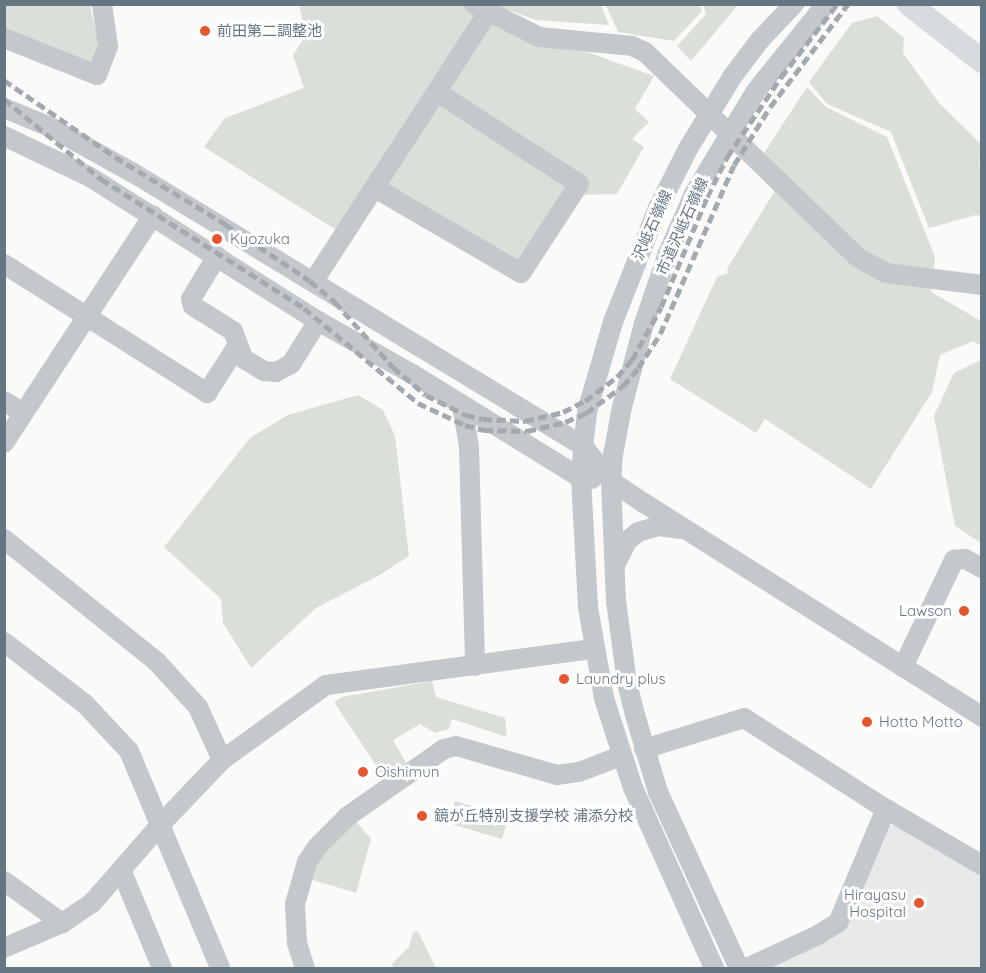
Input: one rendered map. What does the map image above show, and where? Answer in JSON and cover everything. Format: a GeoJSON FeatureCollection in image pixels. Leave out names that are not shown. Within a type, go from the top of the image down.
{"type":"FeatureCollection","features":[{"type":"Feature","properties":{"kind":"main road"},"geometry":{"type":"LineString","coordinates":[[909,4],[981,61]]}},
{"type":"Feature","properties":{"kind":"street"},"geometry":{"type":"LineString","coordinates":[[4,38],[97,75],[108,46],[102,4]]}},
{"type":"Feature","properties":{"kind":"street","name":"沢岻石嶺線"},"geometry":{"type":"LineString","coordinates":[[714,969],[648,823],[621,756],[606,708],[593,649],[581,478],[583,446],[588,408],[613,322],[658,208],[689,147],[726,86],[760,40],[794,4]]}},
{"type":"Feature","properties":{"kind":"street","name":"市道沢岻石嶺線"},"geometry":{"type":"LineString","coordinates":[[739,969],[678,839],[644,748],[627,683],[621,642],[616,601],[611,481],[618,424],[636,351],[655,290],[682,221],[709,166],[745,107],[779,60],[826,4]]}},
{"type":"Feature","properties":{"kind":"street"},"geometry":{"type":"LineString","coordinates":[[314,282],[437,92],[481,9],[539,37],[632,46],[645,52],[857,257],[873,268],[886,273],[923,280],[981,285]]}},
{"type":"Feature","properties":{"kind":"street"},"geometry":{"type":"LineString","coordinates":[[375,188],[521,273],[579,184],[437,92]]}},
{"type":"Feature","properties":{"kind":"street"},"geometry":{"type":"LineString","coordinates":[[4,108],[50,127],[126,169],[583,446],[611,481],[684,530],[981,717]]}},
{"type":"Feature","properties":{"kind":"street"},"geometry":{"type":"LineString","coordinates":[[4,136],[52,157],[153,215],[318,321],[581,478],[611,481]]}},
{"type":"Feature","properties":{"kind":"street"},"geometry":{"type":"LineString","coordinates":[[4,443],[153,215]]}},
{"type":"Feature","properties":{"kind":"street"},"geometry":{"type":"LineString","coordinates":[[217,256],[191,299],[193,306],[233,331],[244,359],[264,371],[276,372],[291,364],[318,321]]}},
{"type":"Feature","properties":{"kind":"street"},"geometry":{"type":"LineString","coordinates":[[4,264],[207,393],[237,346]]}},
{"type":"Feature","properties":{"kind":"street"},"geometry":{"type":"LineString","coordinates":[[4,401],[23,413]]}},
{"type":"Feature","properties":{"kind":"street"},"geometry":{"type":"LineString","coordinates":[[462,405],[469,447],[475,666]]}},
{"type":"Feature","properties":{"kind":"street"},"geometry":{"type":"LineString","coordinates":[[616,563],[627,541],[638,532],[658,526],[684,530]]}},
{"type":"Feature","properties":{"kind":"street"},"geometry":{"type":"LineString","coordinates":[[4,539],[157,662],[198,707],[222,760]]}},
{"type":"Feature","properties":{"kind":"street"},"geometry":{"type":"LineString","coordinates":[[903,667],[954,561],[965,558],[981,568]]}},
{"type":"Feature","properties":{"kind":"street"},"geometry":{"type":"LineString","coordinates":[[4,642],[85,704],[129,751],[220,969]]}},
{"type":"Feature","properties":{"kind":"street"},"geometry":{"type":"LineString","coordinates":[[4,948],[62,923],[92,903],[122,872],[161,824],[222,760],[326,686],[593,649]]}},
{"type":"Feature","properties":{"kind":"street"},"geometry":{"type":"LineString","coordinates":[[644,748],[744,718],[886,809],[981,865]]}},
{"type":"Feature","properties":{"kind":"street"},"geometry":{"type":"LineString","coordinates":[[305,969],[297,943],[295,904],[300,882],[312,854],[348,816],[444,749],[456,746],[557,775],[579,772],[621,756]]}},
{"type":"Feature","properties":{"kind":"street"},"geometry":{"type":"LineString","coordinates":[[747,969],[838,923],[886,809]]}},
{"type":"Feature","properties":{"kind":"street"},"geometry":{"type":"LineString","coordinates":[[122,872],[162,969]]}},
{"type":"Feature","properties":{"kind":"street"},"geometry":{"type":"LineString","coordinates":[[4,881],[62,923]]}},
{"type":"Feature","properties":{"kind":"shaded area"},"geometry":{"type":"Polygon","coordinates":[[[4,5],[90,5],[101,54],[90,65],[5,34],[4,5]]]}},
{"type":"Feature","properties":{"kind":"shaded area"},"geometry":{"type":"Polygon","coordinates":[[[299,5],[484,5],[498,20],[654,76],[635,109],[649,122],[632,139],[644,147],[617,194],[581,195],[530,278],[374,180],[341,233],[204,147],[225,118],[304,88],[293,55],[306,35],[299,5]]]}},
{"type":"Feature","properties":{"kind":"shaded area"},"geometry":{"type":"Polygon","coordinates":[[[496,5],[601,5],[609,25],[535,20],[496,5]]]}},
{"type":"Feature","properties":{"kind":"shaded area"},"geometry":{"type":"Polygon","coordinates":[[[606,5],[699,5],[702,11],[674,41],[618,32],[606,5]]]}},
{"type":"Feature","properties":{"kind":"shaded area"},"geometry":{"type":"Polygon","coordinates":[[[703,5],[738,5],[691,61],[677,46],[706,14],[703,5]]]}},
{"type":"Feature","properties":{"kind":"shaded area"},"geometry":{"type":"Polygon","coordinates":[[[877,16],[904,38],[903,53],[939,103],[981,144],[979,165],[982,168],[981,216],[976,215],[929,228],[891,132],[827,104],[809,82],[852,23],[877,16]]]}},
{"type":"Feature","properties":{"kind":"shaded area"},"geometry":{"type":"Polygon","coordinates":[[[807,87],[826,107],[887,137],[935,257],[931,292],[981,321],[982,346],[973,341],[940,355],[932,392],[871,489],[765,419],[756,433],[670,379],[717,277],[728,273],[727,269],[785,174],[764,153],[807,87]]]}},
{"type":"Feature","properties":{"kind":"shaded area"},"geometry":{"type":"Polygon","coordinates":[[[981,360],[981,543],[955,526],[934,416],[954,373],[981,360]]]}},
{"type":"Feature","properties":{"kind":"shaded area"},"geometry":{"type":"Polygon","coordinates":[[[358,395],[383,410],[395,436],[409,556],[378,576],[316,608],[251,668],[223,623],[221,599],[164,547],[250,438],[288,415],[358,395]]]}},
{"type":"Feature","properties":{"kind":"shaded area"},"geometry":{"type":"Polygon","coordinates":[[[432,681],[436,697],[505,718],[507,737],[452,719],[449,729],[435,733],[420,724],[393,740],[409,768],[387,782],[334,702],[342,697],[432,681]]]}},
{"type":"Feature","properties":{"kind":"shaded area"},"geometry":{"type":"Polygon","coordinates":[[[455,801],[509,817],[502,839],[448,823],[455,801]]]}},
{"type":"Feature","properties":{"kind":"shaded area"},"geometry":{"type":"Polygon","coordinates":[[[355,820],[371,839],[356,893],[310,879],[324,850],[355,820]]]}},
{"type":"Feature","properties":{"kind":"shaded area","name":"Hirayasu Hospital"},"geometry":{"type":"Polygon","coordinates":[[[891,825],[899,825],[981,875],[981,968],[770,968],[846,930],[883,829],[891,825]]]}},
{"type":"Feature","properties":{"kind":"shaded area"},"geometry":{"type":"Polygon","coordinates":[[[418,931],[436,968],[394,968],[392,964],[409,947],[413,933],[418,931]]]}},
{"type":"Feature","properties":{"kind":"railway"},"geometry":{"type":"LineString","coordinates":[[4,80],[115,157],[225,224],[310,281],[335,302],[393,367],[426,395],[466,415],[483,419],[525,421],[563,412],[585,401],[617,377],[632,360],[661,307],[707,197],[727,157],[781,77],[837,4]]}},
{"type":"Feature","properties":{"kind":"railway"},"geometry":{"type":"LineString","coordinates":[[4,99],[101,179],[304,308],[418,403],[465,425],[484,430],[527,431],[565,422],[586,413],[623,386],[638,368],[660,334],[734,165],[770,107],[848,4]]}},
{"type":"Feature","properties":{"kind":"place","name":"前田第二調整池"},"geometry":{"type":"Point","coordinates":[205,31]}},
{"type":"Feature","properties":{"kind":"place","name":"Kyozuka"},"geometry":{"type":"Point","coordinates":[217,239]}},
{"type":"Feature","properties":{"kind":"place","name":"Lawson"},"geometry":{"type":"Point","coordinates":[964,611]}},
{"type":"Feature","properties":{"kind":"place","name":"Laundry plus"},"geometry":{"type":"Point","coordinates":[564,679]}},
{"type":"Feature","properties":{"kind":"place","name":"Hotto Motto"},"geometry":{"type":"Point","coordinates":[867,722]}},
{"type":"Feature","properties":{"kind":"place","name":"Oishimun"},"geometry":{"type":"Point","coordinates":[363,772]}},
{"type":"Feature","properties":{"kind":"place","name":"鏡が丘特別支援学校 浦添分校"},"geometry":{"type":"Point","coordinates":[422,816]}},
{"type":"Feature","properties":{"kind":"place","name":"Hirayasu Hospital"},"geometry":{"type":"Point","coordinates":[919,903]}}]}
